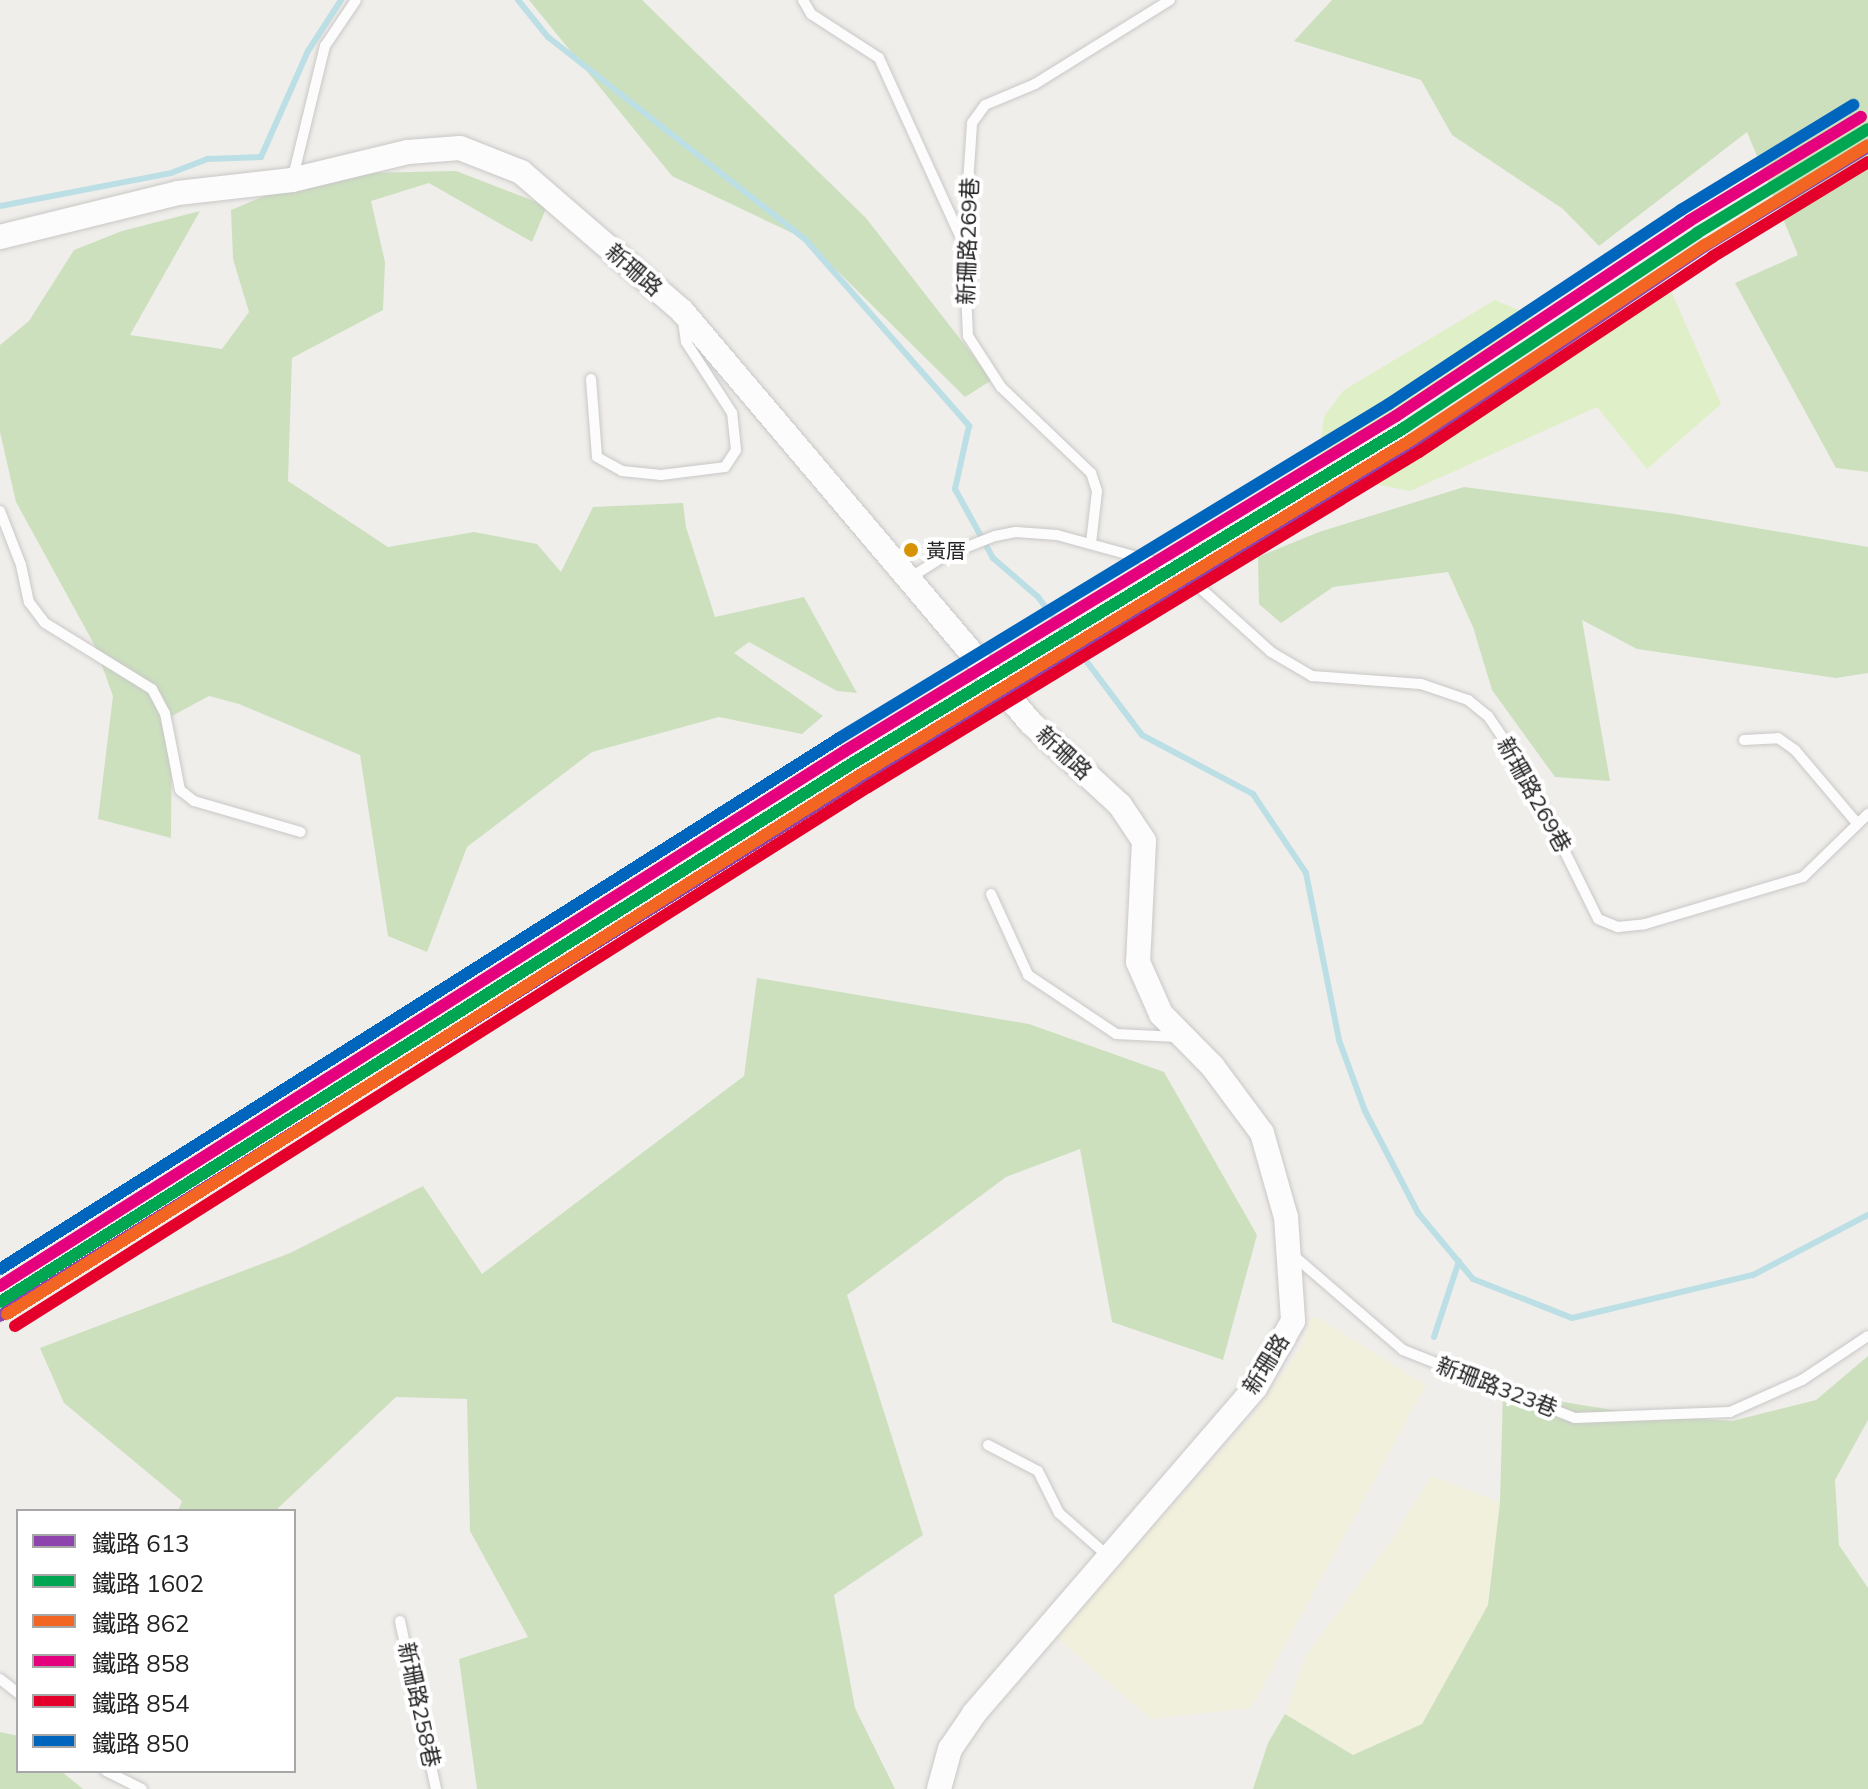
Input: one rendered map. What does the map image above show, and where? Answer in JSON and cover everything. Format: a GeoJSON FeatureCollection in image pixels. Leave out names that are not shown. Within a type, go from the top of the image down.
{"type":"FeatureCollection","features":[{"type":"Feature","properties":{"kind":"street","name":"新珊路"},"geometry":{"type":"LineString","coordinates":[[0,237],[178,193],[292,180],[408,152],[460,148],[521,172],[682,311],[911,577],[1030,722],[1120,805],[1144,841],[1138,962],[1161,1014],[1213,1067],[1262,1133],[1286,1217],[1293,1321],[1255,1388],[974,1714],[950,1749],[939,1789]]}},
{"type":"Feature","properties":{"kind":"lane"},"geometry":{"type":"LineString","coordinates":[[292,180],[325,46],[356,0]]}},
{"type":"Feature","properties":{"kind":"lane"},"geometry":{"type":"LineString","coordinates":[[803,0],[811,14],[879,58],[964,244]]}},
{"type":"Feature","properties":{"kind":"lane","name":"新珊路269巷"},"geometry":{"type":"LineString","coordinates":[[1091,543],[1097,491],[1091,473],[1001,387],[973,349],[966,318],[964,244],[972,123],[985,105],[1035,84],[1170,0]]}},
{"type":"Feature","properties":{"kind":"lane"},"geometry":{"type":"LineString","coordinates":[[591,379],[597,457],[622,471],[661,475],[725,467],[736,450],[732,413],[686,342],[682,311]]}},
{"type":"Feature","properties":{"kind":"lane"},"geometry":{"type":"LineString","coordinates":[[0,511],[21,565],[29,602],[45,623],[152,689],[165,713],[180,790],[194,801],[301,832]]}},
{"type":"Feature","properties":{"kind":"lane","name":"新珊路269巷"},"geometry":{"type":"LineString","coordinates":[[911,577],[972,543],[995,536],[1042,532],[1091,543],[1170,566],[1187,576],[1271,652],[1312,676],[1421,684],[1477,706],[1488,716],[1524,769],[1598,919],[1618,927],[1645,924],[1803,877],[1856,822],[1868,814]]}},
{"type":"Feature","properties":{"kind":"lane"},"geometry":{"type":"LineString","coordinates":[[1744,740],[1778,738],[1795,750],[1856,822]]}},
{"type":"Feature","properties":{"kind":"lane"},"geometry":{"type":"LineString","coordinates":[[991,894],[1028,975],[1116,1034],[1184,1037]]}},
{"type":"Feature","properties":{"kind":"lane","name":"新珊路323巷"},"geometry":{"type":"LineString","coordinates":[[1288,1251],[1403,1350],[1575,1418],[1730,1412],[1802,1380],[1868,1336]]}},
{"type":"Feature","properties":{"kind":"lane"},"geometry":{"type":"LineString","coordinates":[[988,1445],[1038,1471],[1059,1513],[1109,1557]]}},
{"type":"Feature","properties":{"kind":"lane","name":"新珊路258巷"},"geometry":{"type":"LineString","coordinates":[[400,1621],[436,1789]]}},
{"type":"Feature","properties":{"kind":"lane"},"geometry":{"type":"LineString","coordinates":[[0,1679],[16,1691]]}},
{"type":"Feature","properties":{"kind":"lane"},"geometry":{"type":"LineString","coordinates":[[110,1773],[142,1789]]}},
{"type":"Feature","properties":{"kind":"green space"},"geometry":{"type":"Polygon","coordinates":[[[529,0],[642,0],[866,218],[992,380],[965,397],[805,239],[672,176],[529,0]]]}},
{"type":"Feature","properties":{"kind":"green space"},"geometry":{"type":"Polygon","coordinates":[[[1332,0],[1868,0],[1868,472],[1836,468],[1735,283],[1798,255],[1747,132],[1599,246],[1563,209],[1452,135],[1421,80],[1294,41],[1332,0]]]}},
{"type":"Feature","properties":{"kind":"green space"},"geometry":{"type":"Polygon","coordinates":[[[456,171],[547,206],[532,242],[429,183],[371,201],[385,262],[383,310],[292,358],[288,481],[388,547],[474,532],[537,544],[561,572],[593,507],[683,503],[686,527],[715,617],[804,597],[857,693],[837,691],[749,642],[734,653],[823,716],[802,734],[719,717],[592,752],[467,847],[427,952],[388,936],[360,755],[239,704],[209,696],[172,716],[171,838],[98,819],[113,696],[95,646],[16,502],[0,432],[0,345],[29,321],[74,250],[122,231],[200,211],[130,335],[222,349],[249,312],[233,259],[231,210],[317,174],[456,171]]]}},
{"type":"Feature","properties":{"kind":"green space"},"geometry":{"type":"Polygon","coordinates":[[[1670,289],[1721,404],[1647,469],[1597,407],[1410,491],[1375,484],[1670,289]]]}},
{"type":"Feature","properties":{"kind":"green space"},"geometry":{"type":"Polygon","coordinates":[[[1495,300],[1548,323],[1381,430],[1319,454],[1324,416],[1344,390],[1495,300]]]}},
{"type":"Feature","properties":{"kind":"green space"},"geometry":{"type":"Polygon","coordinates":[[[1464,487],[1675,514],[1868,547],[1868,673],[1836,678],[1637,649],[1582,620],[1610,781],[1555,777],[1492,690],[1473,627],[1448,572],[1333,587],[1281,623],[1259,604],[1258,557],[1319,532],[1464,487]]]}},
{"type":"Feature","properties":{"kind":"green space"},"geometry":{"type":"Polygon","coordinates":[[[757,978],[1029,1024],[1164,1072],[1257,1235],[1223,1360],[1112,1322],[1080,1149],[1006,1177],[847,1295],[923,1535],[834,1595],[855,1708],[895,1789],[477,1789],[459,1659],[528,1637],[470,1531],[467,1399],[396,1397],[277,1509],[179,1509],[182,1501],[64,1403],[40,1348],[290,1253],[423,1186],[482,1274],[744,1076],[757,978]]]}},
{"type":"Feature","properties":{"kind":"green space"},"geometry":{"type":"Polygon","coordinates":[[[1317,1317],[1426,1385],[1251,1708],[1151,1719],[1056,1637],[1252,1416],[1300,1349],[1311,1318],[1317,1317]]]}},
{"type":"Feature","properties":{"kind":"green space"},"geometry":{"type":"Polygon","coordinates":[[[1868,1356],[1868,1420],[1835,1480],[1839,1545],[1868,1588],[1868,1789],[1253,1789],[1268,1743],[1285,1714],[1353,1755],[1422,1724],[1488,1605],[1500,1502],[1503,1392],[1643,1415],[1732,1421],[1816,1400],[1868,1356]]]}},
{"type":"Feature","properties":{"kind":"green space"},"geometry":{"type":"Polygon","coordinates":[[[1431,1476],[1500,1502],[1488,1605],[1422,1724],[1353,1755],[1285,1714],[1306,1655],[1393,1538],[1431,1476]]]}},
{"type":"Feature","properties":{"kind":"green space"},"geometry":{"type":"Polygon","coordinates":[[[0,1732],[16,1736],[16,1773],[63,1773],[83,1789],[0,1789],[0,1732]]]}},
{"type":"Feature","properties":{"kind":"waterway"},"geometry":{"type":"LineString","coordinates":[[0,206],[171,173],[207,159],[261,157],[308,51],[341,0]]}},
{"type":"Feature","properties":{"kind":"waterway"},"geometry":{"type":"LineString","coordinates":[[518,0],[548,37],[805,239],[969,426],[955,489],[993,558],[1038,597],[1142,735],[1253,794],[1306,873],[1339,1040],[1365,1111],[1418,1213],[1473,1279],[1572,1318],[1753,1275],[1868,1215]]}},
{"type":"Feature","properties":{"kind":"waterway"},"geometry":{"type":"LineString","coordinates":[[1434,1337],[1459,1261]]}},
{"type":"Feature","properties":{"kind":"rail line","name":"850"},"geometry":{"type":"LineString","coordinates":[[0,1269],[838,739],[1389,404],[1681,210],[1853,105]]}},
{"type":"Feature","properties":{"kind":"rail line","name":"858"},"geometry":{"type":"LineString","coordinates":[[0,1286],[845,751],[1396,416],[1689,221],[1861,117]]}},
{"type":"Feature","properties":{"kind":"rail line","name":"1602"},"geometry":{"type":"LineString","coordinates":[[0,1302],[853,763],[1404,428],[1697,233],[1868,129]]}},
{"type":"Feature","properties":{"kind":"rail line","name":"862"},"geometry":{"type":"LineString","coordinates":[[7,1314],[860,775],[1411,440],[1705,245],[1868,145]]}},
{"type":"Feature","properties":{"kind":"rail line","name":"613"},"geometry":{"type":"LineString","coordinates":[[0,1316],[862,777],[1413,443],[1705,246],[1868,147]]}},
{"type":"Feature","properties":{"kind":"rail line","name":"854"},"geometry":{"type":"LineString","coordinates":[[15,1326],[868,787],[1419,452],[1712,257],[1868,162]]}},
{"type":"Feature","properties":{"kind":"place","name":"黃厝"},"geometry":{"type":"Point","coordinates":[911,550]}}]}
